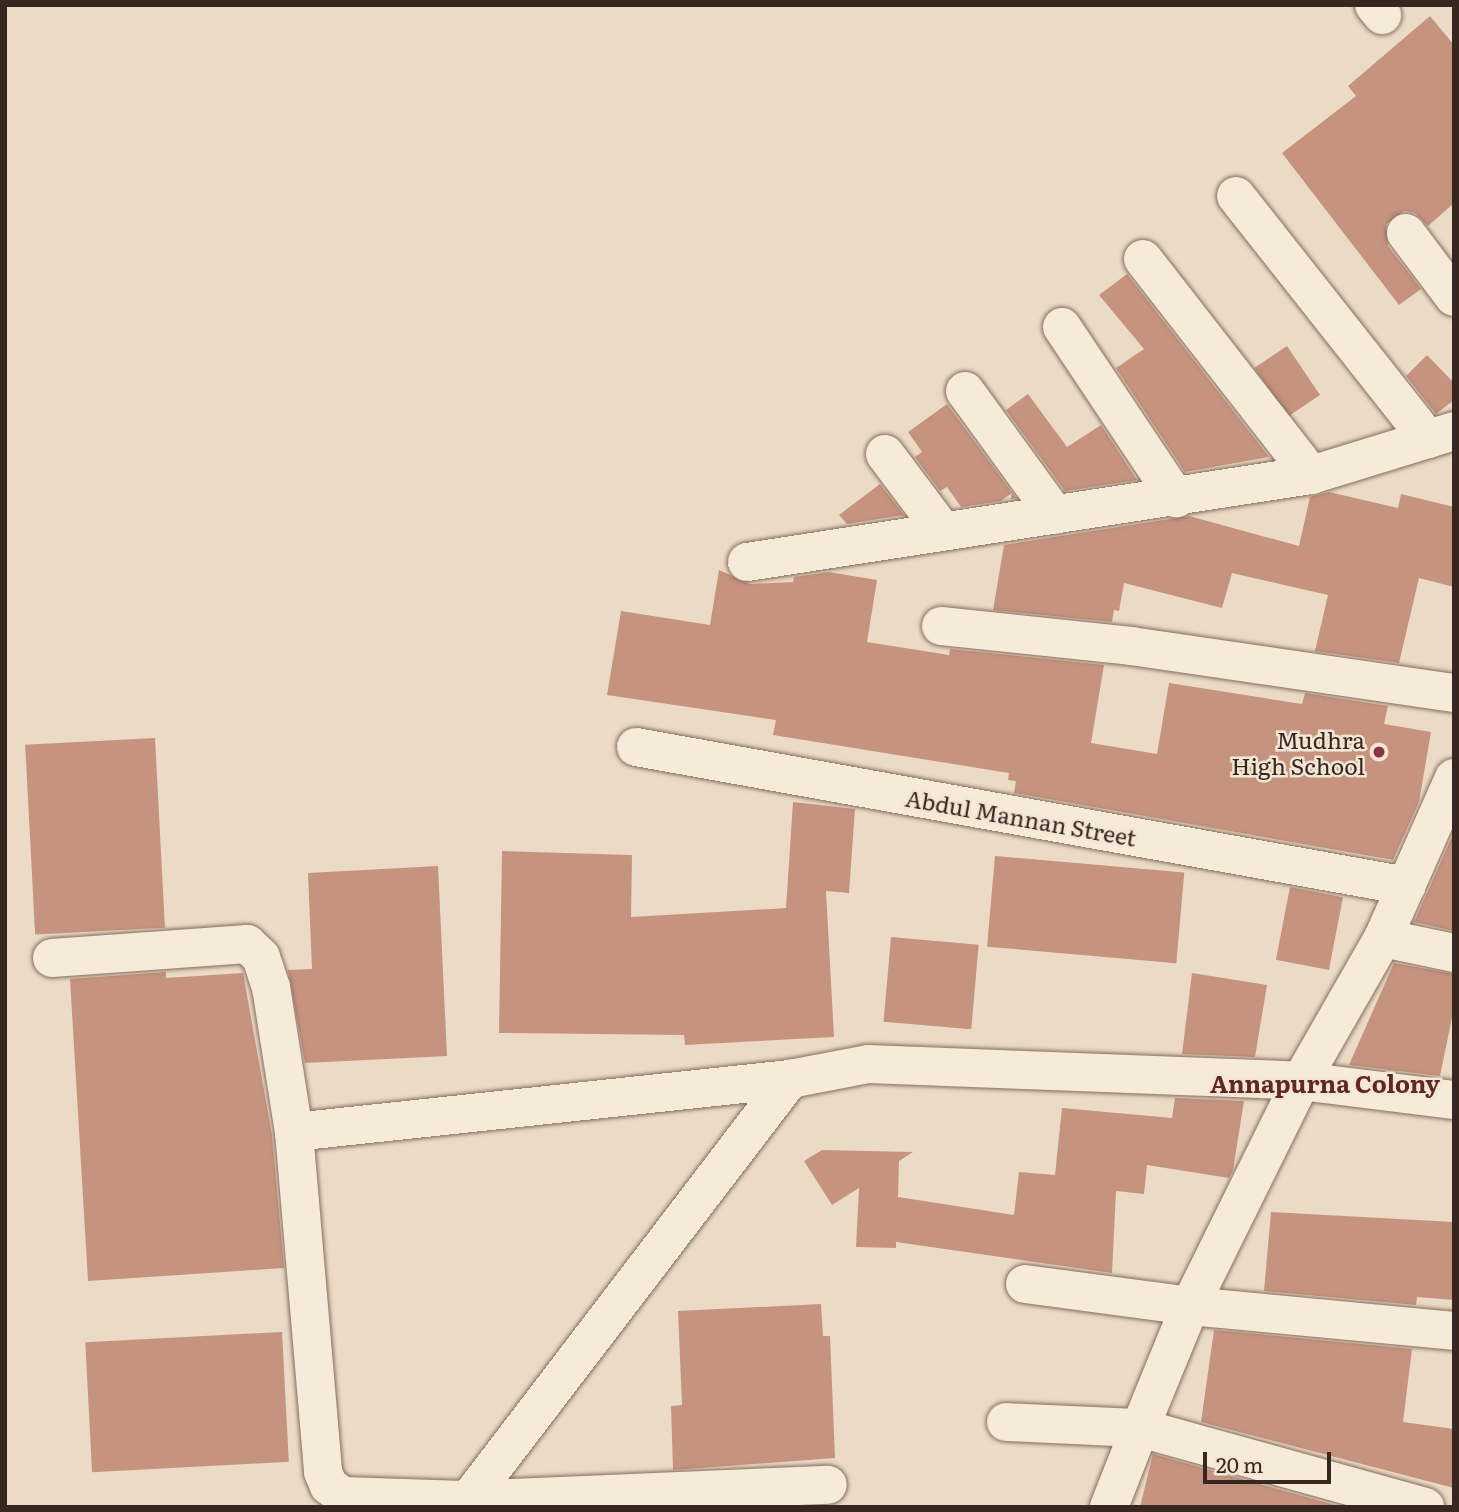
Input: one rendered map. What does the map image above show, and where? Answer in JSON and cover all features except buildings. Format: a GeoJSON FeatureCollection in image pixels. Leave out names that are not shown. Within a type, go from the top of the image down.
{"type":"FeatureCollection","features":[{"type":"Feature","properties":{"kind":"street"},"geometry":{"type":"LineString","coordinates":[[747,562],[942,530],[1176,498],[1311,475],[1441,435],[1236,196]]}},
{"type":"Feature","properties":{"kind":"street"},"geometry":{"type":"LineString","coordinates":[[1406,233],[1454,297]]}},
{"type":"Feature","properties":{"kind":"street"},"geometry":{"type":"LineString","coordinates":[[1143,259],[1311,475]]}},
{"type":"Feature","properties":{"kind":"street"},"geometry":{"type":"LineString","coordinates":[[1062,327],[1176,498]]}},
{"type":"Feature","properties":{"kind":"street"},"geometry":{"type":"LineString","coordinates":[[965,391],[1055,515]]}},
{"type":"Feature","properties":{"kind":"street"},"geometry":{"type":"LineString","coordinates":[[885,454],[942,530]]}},
{"type":"Feature","properties":{"kind":"street"},"geometry":{"type":"LineString","coordinates":[[941,626],[1131,646],[1454,693]]}},
{"type":"Feature","properties":{"kind":"street","name":"Abdul Mannan Street"},"geometry":{"type":"LineString","coordinates":[[636,747],[1406,886]]}},
{"type":"Feature","properties":{"kind":"street"},"geometry":{"type":"LineString","coordinates":[[1109,1507],[1190,1306],[1301,1081],[1383,938],[1454,778]]}},
{"type":"Feature","properties":{"kind":"street"},"geometry":{"type":"LineString","coordinates":[[1383,938],[1454,953]]}},
{"type":"Feature","properties":{"kind":"street"},"geometry":{"type":"LineString","coordinates":[[52,958],[247,944],[261,957],[271,987],[294,1132],[323,1472],[329,1486],[343,1496],[464,1504],[828,1485]]}},
{"type":"Feature","properties":{"kind":"street"},"geometry":{"type":"LineString","coordinates":[[294,1132],[790,1079],[867,1064],[1301,1081],[1454,1100]]}},
{"type":"Feature","properties":{"kind":"street"},"geometry":{"type":"LineString","coordinates":[[464,1504],[790,1079]]}},
{"type":"Feature","properties":{"kind":"street"},"geometry":{"type":"LineString","coordinates":[[1025,1283],[1190,1306],[1454,1331]]}},
{"type":"Feature","properties":{"kind":"street"},"geometry":{"type":"LineString","coordinates":[[1006,1422],[1140,1428],[1425,1507]]}},
{"type":"Feature","properties":{"kind":"place","name":"Mudhra High School"},"geometry":{"type":"Point","coordinates":[1379,752]}},
{"type":"Feature","properties":{"kind":"district","name":"Annapurna Colony"},"geometry":{"type":"Point","coordinates":[1325,1083]}}]}
